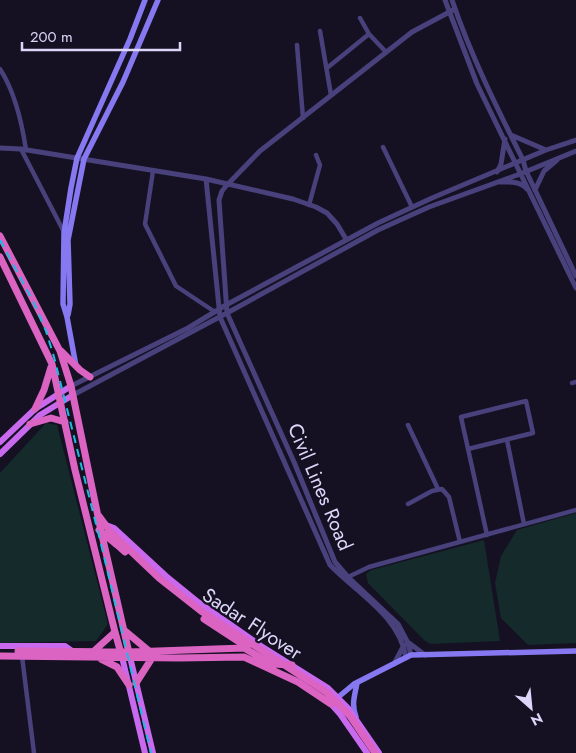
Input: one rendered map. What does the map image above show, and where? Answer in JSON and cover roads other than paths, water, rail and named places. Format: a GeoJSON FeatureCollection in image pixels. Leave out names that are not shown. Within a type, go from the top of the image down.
{"type":"FeatureCollection","features":[{"type":"Feature","properties":{"kind":"highway"},"geometry":{"type":"LineString","coordinates":[[0,236],[60,351],[71,386],[98,516],[103,528],[125,631],[126,654]]}},
{"type":"Feature","properties":{"kind":"highway"},"geometry":{"type":"LineString","coordinates":[[0,257],[52,364],[64,422],[115,632],[126,654]]}},
{"type":"Feature","properties":{"kind":"highway"},"geometry":{"type":"LineString","coordinates":[[60,351],[90,377]]}},
{"type":"Feature","properties":{"kind":"highway"},"geometry":{"type":"LineString","coordinates":[[35,408],[44,390],[52,364]]}},
{"type":"Feature","properties":{"kind":"highway"},"geometry":{"type":"LineString","coordinates":[[30,424],[51,418],[64,422]]}},
{"type":"Feature","properties":{"kind":"highway"},"geometry":{"type":"LineString","coordinates":[[89,527],[103,528]]}},
{"type":"Feature","properties":{"kind":"highway","name":"Sadar Flyover"},"geometry":{"type":"LineString","coordinates":[[103,528],[159,578],[201,611],[326,692],[350,716],[375,753]]}},
{"type":"Feature","properties":{"kind":"highway","name":"Sadar Flyover"},"geometry":{"type":"LineString","coordinates":[[118,542],[162,587],[204,619],[324,694],[350,721],[371,753]]}},
{"type":"Feature","properties":{"kind":"highway"},"geometry":{"type":"LineString","coordinates":[[125,631],[151,654]]}},
{"type":"Feature","properties":{"kind":"highway"},"geometry":{"type":"LineString","coordinates":[[96,654],[115,632]]}},
{"type":"Feature","properties":{"kind":"highway"},"geometry":{"type":"LineString","coordinates":[[0,656],[232,652],[244,648],[272,664],[292,665]]}},
{"type":"Feature","properties":{"kind":"highway"},"geometry":{"type":"LineString","coordinates":[[0,651],[72,651],[96,654],[117,667],[132,684],[151,654]]}},
{"type":"Feature","properties":{"kind":"highway"},"geometry":{"type":"LineString","coordinates":[[232,652],[310,689],[331,704]]}},
{"type":"Feature","properties":{"kind":"main road"},"geometry":{"type":"LineString","coordinates":[[76,366],[68,317],[63,304],[64,233],[77,158],[145,0]]}},
{"type":"Feature","properties":{"kind":"main road"},"geometry":{"type":"LineString","coordinates":[[68,317],[70,304],[68,240],[84,159],[125,77],[158,0]]}},
{"type":"Feature","properties":{"kind":"main road"},"geometry":{"type":"LineString","coordinates":[[116,71],[125,77]]}},
{"type":"Feature","properties":{"kind":"main road"},"geometry":{"type":"LineString","coordinates":[[0,442],[35,408],[58,392],[71,386]]}},
{"type":"Feature","properties":{"kind":"main road"},"geometry":{"type":"LineString","coordinates":[[0,454],[40,415],[73,395]]}},
{"type":"Feature","properties":{"kind":"main road"},"geometry":{"type":"LineString","coordinates":[[103,528],[114,528],[166,576],[198,602],[261,646],[328,688],[358,720]]}},
{"type":"Feature","properties":{"kind":"main road"},"geometry":{"type":"LineString","coordinates":[[0,646],[65,646],[72,651]]}},
{"type":"Feature","properties":{"kind":"main road"},"geometry":{"type":"LineString","coordinates":[[367,753],[331,704],[357,683],[408,657],[576,651]]}},
{"type":"Feature","properties":{"kind":"main road"},"geometry":{"type":"LineString","coordinates":[[126,654],[145,753]]}},
{"type":"Feature","properties":{"kind":"main road"},"geometry":{"type":"LineString","coordinates":[[357,683],[353,699],[353,709],[379,753]]}},
{"type":"Feature","properties":{"kind":"main road"},"geometry":{"type":"LineString","coordinates":[[132,684],[153,753]]}},
{"type":"Feature","properties":{"kind":"street"},"geometry":{"type":"LineString","coordinates":[[446,2],[477,84],[505,138],[520,174],[533,191]]}},
{"type":"Feature","properties":{"kind":"street"},"geometry":{"type":"LineString","coordinates":[[227,185],[260,152],[331,95],[412,32],[449,12],[453,4]]}},
{"type":"Feature","properties":{"kind":"street"},"geometry":{"type":"LineString","coordinates":[[453,4],[462,31],[485,84],[523,160],[533,191],[573,275],[576,288]]}},
{"type":"Feature","properties":{"kind":"street"},"geometry":{"type":"LineString","coordinates":[[360,18],[370,34],[386,52]]}},
{"type":"Feature","properties":{"kind":"street"},"geometry":{"type":"LineString","coordinates":[[320,31],[331,95]]}},
{"type":"Feature","properties":{"kind":"street"},"geometry":{"type":"LineString","coordinates":[[327,68],[370,34]]}},
{"type":"Feature","properties":{"kind":"street"},"geometry":{"type":"LineString","coordinates":[[297,45],[303,118]]}},
{"type":"Feature","properties":{"kind":"street"},"geometry":{"type":"LineString","coordinates":[[0,69],[8,82],[23,132],[23,150],[68,240]]}},
{"type":"Feature","properties":{"kind":"street"},"geometry":{"type":"LineString","coordinates":[[510,135],[546,150]]}},
{"type":"Feature","properties":{"kind":"street"},"geometry":{"type":"LineString","coordinates":[[497,172],[501,164],[505,138]]}},
{"type":"Feature","properties":{"kind":"street"},"geometry":{"type":"LineString","coordinates":[[71,386],[188,328],[226,304],[346,239],[412,207],[546,150],[576,140]]}},
{"type":"Feature","properties":{"kind":"street"},"geometry":{"type":"LineString","coordinates":[[383,147],[412,207]]}},
{"type":"Feature","properties":{"kind":"street"},"geometry":{"type":"LineString","coordinates":[[0,148],[84,159],[206,179],[276,195],[321,210],[333,218],[346,239]]}},
{"type":"Feature","properties":{"kind":"street"},"geometry":{"type":"LineString","coordinates":[[73,395],[378,230],[428,207],[520,174],[576,151]]}},
{"type":"Feature","properties":{"kind":"street"},"geometry":{"type":"LineString","coordinates":[[309,205],[320,165],[316,155]]}},
{"type":"Feature","properties":{"kind":"street"},"geometry":{"type":"LineString","coordinates":[[533,191],[544,171],[561,156]]}},
{"type":"Feature","properties":{"kind":"street"},"geometry":{"type":"LineString","coordinates":[[153,171],[145,224],[176,286],[217,310]]}},
{"type":"Feature","properties":{"kind":"street"},"geometry":{"type":"LineString","coordinates":[[206,179],[217,310],[330,565],[345,581],[372,603],[395,628],[406,644],[425,655]]}},
{"type":"Feature","properties":{"kind":"street"},"geometry":{"type":"LineString","coordinates":[[494,183],[513,182],[524,185],[533,191]]}},
{"type":"Feature","properties":{"kind":"street","name":"Civil Lines Road"},"geometry":{"type":"LineString","coordinates":[[227,185],[222,191],[220,200],[227,313],[294,462],[335,562],[348,577],[398,624],[406,644]]}},
{"type":"Feature","properties":{"kind":"street"},"geometry":{"type":"LineString","coordinates":[[468,449],[534,434],[526,401],[461,417],[468,449],[487,535]]}},
{"type":"Feature","properties":{"kind":"street"},"geometry":{"type":"LineString","coordinates":[[408,425],[438,489]]}},
{"type":"Feature","properties":{"kind":"street"},"geometry":{"type":"LineString","coordinates":[[507,440],[524,524]]}},
{"type":"Feature","properties":{"kind":"street"},"geometry":{"type":"LineString","coordinates":[[408,504],[438,489],[442,489],[448,498],[460,542]]}},
{"type":"Feature","properties":{"kind":"street"},"geometry":{"type":"LineString","coordinates":[[348,577],[369,567],[576,510]]}},
{"type":"Feature","properties":{"kind":"street"},"geometry":{"type":"LineString","coordinates":[[406,644],[408,657]]}},
{"type":"Feature","properties":{"kind":"street"},"geometry":{"type":"LineString","coordinates":[[394,664],[406,644]]}},
{"type":"Feature","properties":{"kind":"street"},"geometry":{"type":"LineString","coordinates":[[22,656],[34,753]]}},
{"type":"Feature","properties":{"kind":"railway"},"geometry":{"type":"LineString","coordinates":[[0,240],[34,303],[46,331],[54,357],[151,753]]}}]}
